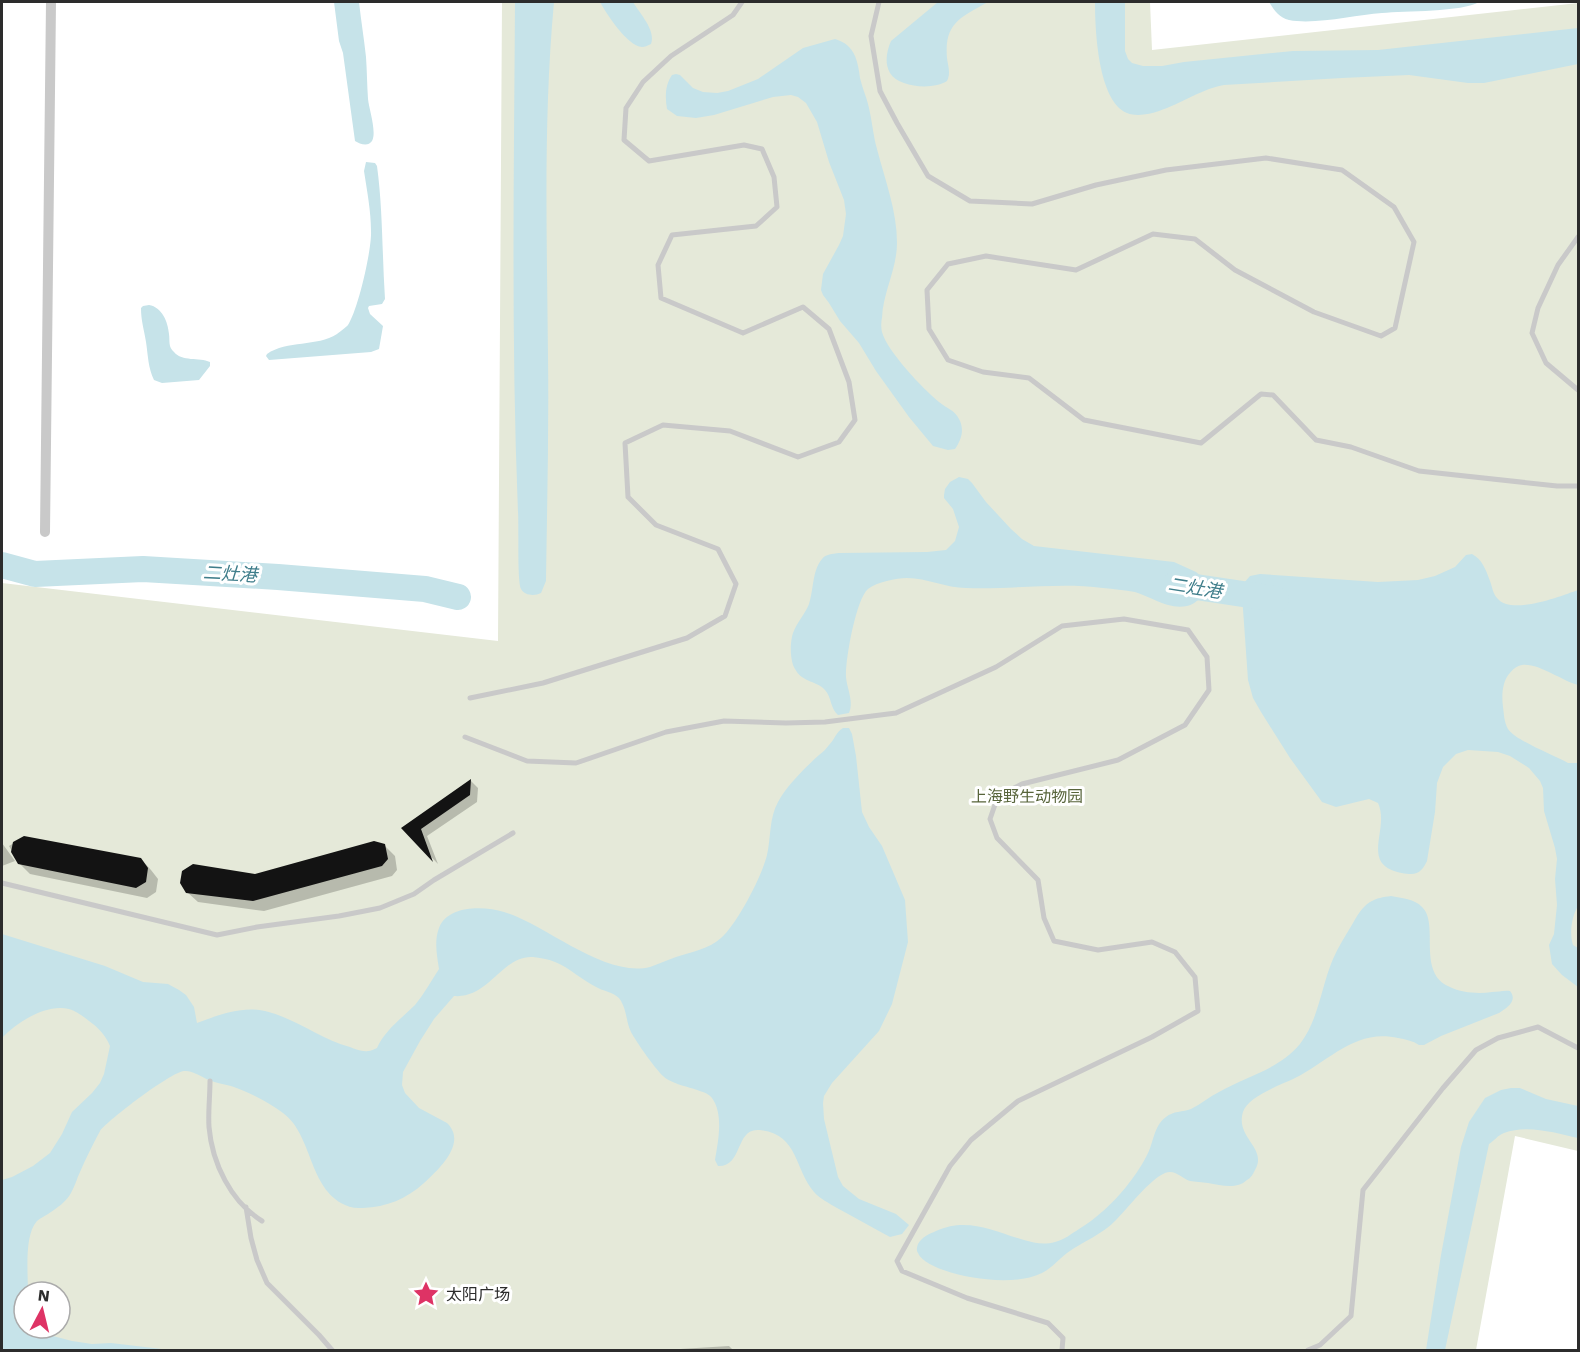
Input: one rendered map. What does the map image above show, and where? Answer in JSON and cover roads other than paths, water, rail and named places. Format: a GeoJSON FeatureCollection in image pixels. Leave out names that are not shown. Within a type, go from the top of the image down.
{"type":"FeatureCollection","features":[{"type":"Feature","properties":{"kind":"street"},"geometry":{"type":"LineString","coordinates":[[45,532],[51,2]]}},
{"type":"Feature","properties":{"kind":"lane"},"geometry":{"type":"LineString","coordinates":[[470,698],[543,683],[687,638],[725,616],[736,584],[718,549],[656,525],[628,497],[625,443],[663,424],[730,431],[798,457],[839,442],[855,420],[849,382],[829,329],[803,307],[743,333],[661,298],[658,264],[672,235],[756,226],[777,207],[774,177],[762,149],[744,145],[649,160],[624,140],[626,108],[643,82],[671,56],[733,15],[742,2]]}},
{"type":"Feature","properties":{"kind":"lane"},"geometry":{"type":"LineString","coordinates":[[879,2],[871,36],[880,91],[928,176],[970,201],[1032,204],[1096,185],[1166,170],[1266,158],[1342,170],[1394,207],[1414,242],[1395,328],[1381,336],[1314,312],[1234,270],[1195,239],[1153,234],[1076,270],[986,256],[948,264],[927,290],[929,329],[948,360],[983,372],[1029,378],[1084,420],[1201,443],[1261,394],[1273,395],[1316,440],[1352,447],[1419,471],[1557,486],[1578,486]]}},
{"type":"Feature","properties":{"kind":"lane"},"geometry":{"type":"LineString","coordinates":[[1578,237],[1558,265],[1538,308],[1532,333],[1546,363],[1578,390]]}},
{"type":"Feature","properties":{"kind":"lane"},"geometry":{"type":"LineString","coordinates":[[465,736],[527,761],[576,763],[666,732],[724,721],[825,722],[896,713],[996,667],[1062,626],[1124,619],[1188,630],[1207,657],[1209,690],[1185,725],[1118,760],[1022,784],[998,796],[990,819],[997,838],[1038,880],[1044,918],[1054,941],[1098,950],[1152,942],[1175,952],[1195,976],[1198,1011],[1152,1037],[1018,1101],[971,1140],[950,1166],[897,1261],[902,1271],[967,1298],[1048,1323],[1063,1338],[1062,1350]]}},
{"type":"Feature","properties":{"kind":"lane"},"geometry":{"type":"LineString","coordinates":[[2,883],[217,935],[380,908],[414,894],[513,833]]}},
{"type":"Feature","properties":{"kind":"lane"},"geometry":{"type":"LineString","coordinates":[[1308,1350],[1320,1345],[1351,1316],[1363,1190],[1443,1088],[1476,1050],[1498,1038],[1538,1027],[1578,1048]]}},
{"type":"Feature","properties":{"kind":"lane"},"geometry":{"type":"LineString","coordinates":[[210,1081],[209,1127],[220,1173],[246,1207],[262,1221]]}},
{"type":"Feature","properties":{"kind":"lane"},"geometry":{"type":"LineString","coordinates":[[246,1207],[250,1238],[267,1283],[332,1350]]}},
{"type":"Feature","properties":{"kind":"water"},"geometry":{"type":"Polygon","coordinates":[[[334,2],[359,2],[366,57],[368,99],[374,132],[372,141],[368,144],[355,141],[334,2]]]}},
{"type":"Feature","properties":{"kind":"water"},"geometry":{"type":"Polygon","coordinates":[[[515,2],[554,2],[547,135],[546,581],[541,593],[533,595],[521,589],[519,565],[514,321],[515,2]]]}},
{"type":"Feature","properties":{"kind":"water"},"geometry":{"type":"Polygon","coordinates":[[[600,2],[633,2],[649,28],[651,44],[642,47],[630,41],[600,2]]]}},
{"type":"Feature","properties":{"kind":"water"},"geometry":{"type":"Polygon","coordinates":[[[938,2],[988,2],[962,17],[952,29],[947,46],[949,72],[947,81],[934,86],[917,86],[901,82],[894,78],[887,65],[887,52],[891,41],[938,2]]]}},
{"type":"Feature","properties":{"kind":"water"},"geometry":{"type":"Polygon","coordinates":[[[1095,2],[1125,2],[1125,51],[1132,63],[1143,66],[1162,66],[1293,51],[1378,50],[1578,28],[1578,64],[1484,83],[1409,75],[1224,85],[1208,89],[1159,111],[1135,115],[1117,106],[1104,80],[1097,46],[1095,2]]]}},
{"type":"Feature","properties":{"kind":"water"},"geometry":{"type":"Polygon","coordinates":[[[1269,2],[1479,2],[1460,8],[1299,21],[1285,19],[1269,2]]]}},
{"type":"Feature","properties":{"kind":"water"},"geometry":{"type":"Polygon","coordinates":[[[835,39],[847,45],[856,59],[895,219],[897,243],[895,262],[883,308],[882,332],[898,359],[915,379],[957,416],[962,431],[955,449],[948,450],[933,446],[909,417],[823,295],[821,290],[823,274],[843,236],[846,214],[844,200],[817,122],[806,103],[791,95],[773,97],[714,115],[696,118],[677,116],[667,109],[666,91],[672,75],[680,75],[693,88],[703,92],[728,91],[758,79],[803,48],[835,39]]]}},
{"type":"Feature","properties":{"kind":"water"},"geometry":{"type":"Polygon","coordinates":[[[366,162],[375,163],[377,166],[380,199],[385,299],[382,304],[368,308],[370,314],[383,326],[379,349],[371,352],[269,360],[267,354],[275,350],[320,341],[337,334],[348,325],[352,317],[364,279],[371,240],[364,171],[366,162]]]}},
{"type":"Feature","properties":{"kind":"water"},"geometry":{"type":"Polygon","coordinates":[[[143,306],[154,306],[166,320],[170,346],[177,355],[210,362],[210,366],[199,380],[162,383],[154,380],[149,366],[141,313],[143,306]]]}},
{"type":"Feature","properties":{"kind":"water"},"geometry":{"type":"Polygon","coordinates":[[[959,477],[968,479],[1011,529],[1034,546],[1174,562],[1196,572],[1210,585],[1197,601],[1180,607],[1167,605],[1135,592],[1086,586],[966,588],[907,578],[881,582],[868,589],[859,605],[849,645],[846,669],[851,700],[850,708],[849,713],[838,715],[825,690],[800,675],[791,657],[793,633],[809,604],[819,564],[829,554],[946,550],[955,541],[959,527],[953,509],[944,498],[945,489],[950,482],[959,477]]]}},
{"type":"Feature","properties":{"kind":"water"},"geometry":{"type":"Polygon","coordinates":[[[1472,554],[1483,565],[1494,594],[1504,603],[1524,605],[1536,603],[1578,590],[1578,685],[1543,669],[1522,665],[1513,669],[1507,678],[1502,698],[1506,724],[1512,734],[1568,763],[1578,763],[1578,906],[1571,930],[1573,945],[1578,948],[1578,987],[1552,964],[1549,945],[1554,934],[1557,905],[1555,879],[1557,859],[1544,811],[1543,788],[1529,768],[1510,756],[1498,752],[1468,750],[1456,754],[1443,767],[1437,783],[1427,861],[1415,874],[1393,870],[1383,864],[1379,856],[1381,814],[1378,803],[1369,799],[1336,807],[1322,802],[1290,758],[1261,712],[1253,698],[1248,680],[1242,595],[1243,584],[1250,576],[1260,574],[1378,582],[1418,580],[1435,576],[1455,567],[1466,555],[1472,554]]]}},
{"type":"Feature","properties":{"kind":"water"},"geometry":{"type":"Polygon","coordinates":[[[843,728],[849,728],[852,734],[862,812],[882,846],[905,900],[908,942],[892,1004],[879,1031],[832,1083],[824,1096],[824,1119],[838,1177],[843,1186],[859,1199],[896,1214],[909,1225],[902,1234],[890,1237],[819,1197],[808,1183],[789,1145],[772,1133],[751,1131],[742,1141],[732,1161],[718,1166],[715,1160],[719,1120],[712,1098],[704,1092],[675,1083],[663,1076],[631,1032],[619,998],[592,985],[555,962],[533,957],[522,958],[512,963],[477,991],[454,996],[434,1019],[403,1072],[402,1085],[405,1093],[419,1108],[447,1123],[453,1131],[454,1139],[449,1156],[417,1189],[403,1198],[380,1206],[358,1208],[345,1205],[324,1187],[300,1134],[283,1113],[238,1088],[190,1072],[177,1073],[140,1097],[100,1131],[69,1196],[58,1207],[37,1221],[33,1227],[28,1245],[28,1280],[12,1280],[12,1340],[68,1340],[170,1350],[2,1350],[2,1180],[33,1166],[50,1153],[72,1112],[100,1083],[110,1046],[104,1035],[92,1023],[74,1011],[60,1008],[32,1016],[15,1026],[2,1038],[2,934],[105,966],[143,982],[168,984],[186,995],[194,1007],[197,1023],[239,1010],[265,1011],[287,1018],[328,1039],[361,1051],[370,1051],[377,1048],[389,1030],[415,1005],[439,969],[437,933],[444,920],[458,911],[477,908],[504,912],[595,958],[614,965],[632,968],[650,967],[700,950],[716,942],[734,922],[760,875],[767,855],[773,815],[782,796],[843,728]]]}},
{"type":"Feature","properties":{"kind":"water"},"geometry":{"type":"Polygon","coordinates":[[[1391,896],[1416,902],[1427,915],[1431,960],[1440,980],[1450,987],[1465,992],[1510,991],[1513,998],[1508,1006],[1499,1013],[1424,1045],[1383,1036],[1356,1042],[1295,1078],[1266,1092],[1251,1101],[1243,1112],[1243,1129],[1255,1149],[1258,1162],[1250,1178],[1238,1185],[1228,1186],[1190,1181],[1175,1173],[1165,1173],[1146,1187],[1111,1225],[1067,1253],[1042,1273],[1016,1280],[979,1278],[941,1269],[921,1258],[917,1252],[918,1244],[928,1235],[948,1227],[969,1225],[1032,1242],[1047,1243],[1064,1238],[1092,1220],[1126,1187],[1142,1165],[1156,1130],[1166,1117],[1191,1109],[1230,1086],[1272,1066],[1300,1044],[1316,1014],[1333,959],[1356,917],[1370,902],[1391,896]]]}},
{"type":"Feature","properties":{"kind":"water"},"geometry":{"type":"Polygon","coordinates":[[[1511,1088],[1520,1088],[1546,1099],[1578,1106],[1578,1138],[1541,1130],[1522,1129],[1502,1134],[1489,1144],[1445,1350],[1426,1350],[1461,1147],[1469,1122],[1485,1098],[1511,1088]]]}},
{"type":"Feature","properties":{"kind":"waterway","name":"二灶港"},"geometry":{"type":"LineString","coordinates":[[2,565],[35,574],[143,569],[278,577],[425,589],[458,597]]}},
{"type":"Feature","properties":{"kind":"waterway","name":"二灶港"},"geometry":{"type":"LineString","coordinates":[[1176,584],[1276,599]]}},
{"type":"Feature","properties":{"kind":"place","name":"太阳广场"},"geometry":{"type":"Point","coordinates":[426,1294]}},
{"type":"Feature","properties":{"kind":"park label","name":"上海野生动物园"},"geometry":{"type":"Point","coordinates":[1027,796]}}]}
